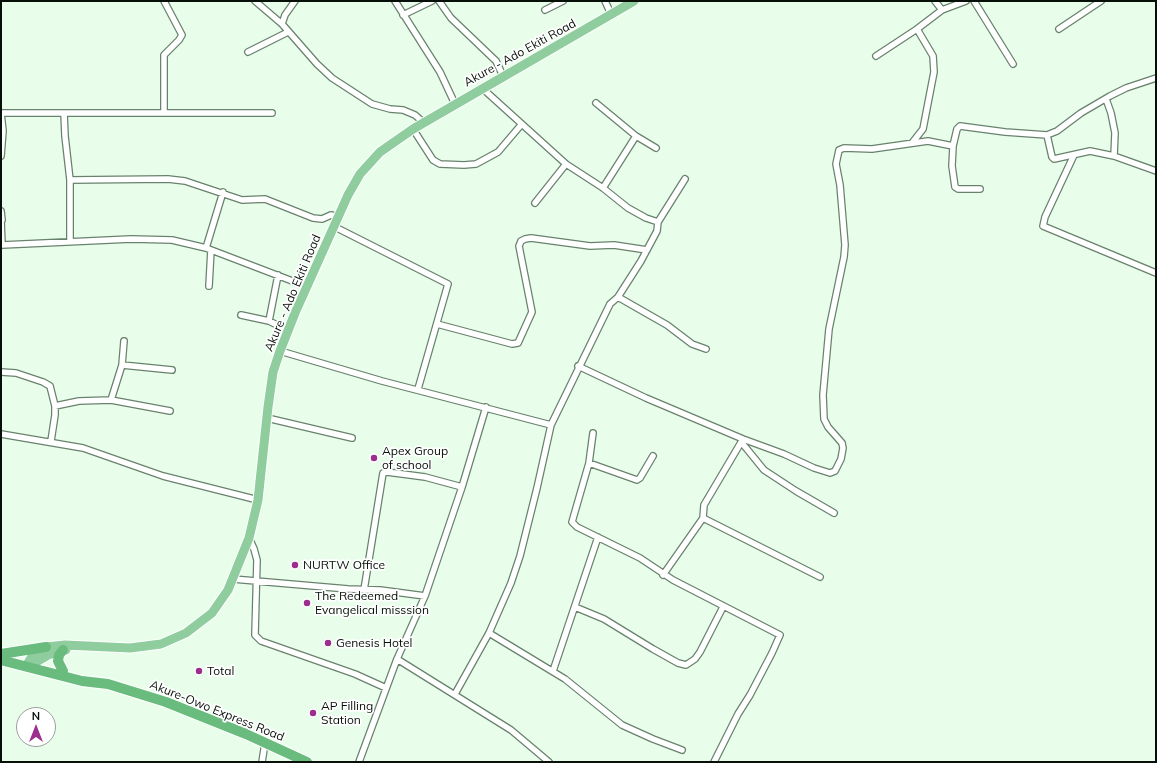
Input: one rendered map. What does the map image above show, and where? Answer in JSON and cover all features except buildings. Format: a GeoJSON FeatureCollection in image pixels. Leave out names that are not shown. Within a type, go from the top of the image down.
{"type":"FeatureCollection","features":[{"type":"Feature","properties":{"kind":"highway"},"geometry":{"type":"LineString","coordinates":[[1,654],[46,647]]}},
{"type":"Feature","properties":{"kind":"highway"},"geometry":{"type":"LineString","coordinates":[[63,650],[59,655],[58,661],[63,671]]}},
{"type":"Feature","properties":{"kind":"highway","name":"Akure-Owo Express Road"},"geometry":{"type":"LineString","coordinates":[[1,654],[82,681],[108,684],[166,702],[307,762]]}},
{"type":"Feature","properties":{"kind":"highway","name":"Akure-Owo Express Road"},"geometry":{"type":"LineString","coordinates":[[1,660],[31,664],[63,671],[83,676],[92,682]]}},
{"type":"Feature","properties":{"kind":"main road","name":"Akure - Ado Ekiti Road"},"geometry":{"type":"LineString","coordinates":[[46,647],[66,646],[130,648],[150,646],[173,639],[186,633],[205,619],[217,606],[233,579],[249,538],[258,500],[266,418],[273,372],[287,330],[308,287],[353,185],[369,162],[413,128],[634,1]]}},
{"type":"Feature","properties":{"kind":"main road"},"geometry":{"type":"LineString","coordinates":[[31,664],[37,652],[46,647]]}},
{"type":"Feature","properties":{"kind":"main road"},"geometry":{"type":"LineString","coordinates":[[31,664],[48,655],[63,650],[74,650],[77,647]]}},
{"type":"Feature","properties":{"kind":"street"},"geometry":{"type":"LineString","coordinates":[[164,1],[182,34],[179,40],[164,55],[164,113]]}},
{"type":"Feature","properties":{"kind":"street"},"geometry":{"type":"LineString","coordinates":[[255,1],[282,24],[317,64],[348,88],[372,104],[390,109],[403,110],[416,115],[423,122]]}},
{"type":"Feature","properties":{"kind":"street"},"geometry":{"type":"LineString","coordinates":[[282,24],[285,15],[295,1]]}},
{"type":"Feature","properties":{"kind":"street"},"geometry":{"type":"LineString","coordinates":[[395,1],[440,72],[455,104]]}},
{"type":"Feature","properties":{"kind":"street"},"geometry":{"type":"LineString","coordinates":[[403,15],[432,1]]}},
{"type":"Feature","properties":{"kind":"street"},"geometry":{"type":"LineString","coordinates":[[439,1],[451,18],[496,61],[503,76]]}},
{"type":"Feature","properties":{"kind":"street"},"geometry":{"type":"LineString","coordinates":[[545,10],[563,1]]}},
{"type":"Feature","properties":{"kind":"street"},"geometry":{"type":"LineString","coordinates":[[605,1],[611,14]]}},
{"type":"Feature","properties":{"kind":"street"},"geometry":{"type":"LineString","coordinates":[[935,1],[942,10]]}},
{"type":"Feature","properties":{"kind":"street"},"geometry":{"type":"LineString","coordinates":[[876,56],[917,29],[942,10],[966,1]]}},
{"type":"Feature","properties":{"kind":"street"},"geometry":{"type":"LineString","coordinates":[[974,1],[1013,64]]}},
{"type":"Feature","properties":{"kind":"street"},"geometry":{"type":"LineString","coordinates":[[1059,29],[1101,1]]}},
{"type":"Feature","properties":{"kind":"street"},"geometry":{"type":"LineString","coordinates":[[912,143],[923,129],[932,89],[935,63],[928,45],[917,29]]}},
{"type":"Feature","properties":{"kind":"street"},"geometry":{"type":"LineString","coordinates":[[248,52],[288,32]]}},
{"type":"Feature","properties":{"kind":"street"},"geometry":{"type":"LineString","coordinates":[[980,189],[956,188],[952,166],[953,146],[957,129],[960,126],[1012,133],[1047,135],[1057,131],[1085,110],[1126,88],[1156,78]]}},
{"type":"Feature","properties":{"kind":"street"},"geometry":{"type":"LineString","coordinates":[[482,88],[521,125],[566,164],[603,188],[628,208],[646,218],[658,222]]}},
{"type":"Feature","properties":{"kind":"street"},"geometry":{"type":"LineString","coordinates":[[1106,99],[1111,113],[1115,133],[1114,156]]}},
{"type":"Feature","properties":{"kind":"street"},"geometry":{"type":"LineString","coordinates":[[596,103],[636,136],[656,148]]}},
{"type":"Feature","properties":{"kind":"street"},"geometry":{"type":"LineString","coordinates":[[1,156],[3,131],[1,113],[272,114]]}},
{"type":"Feature","properties":{"kind":"street"},"geometry":{"type":"LineString","coordinates":[[64,114],[70,180],[70,242]]}},
{"type":"Feature","properties":{"kind":"street"},"geometry":{"type":"LineString","coordinates":[[413,128],[433,160],[440,164],[464,165],[476,164],[498,152],[521,125]]}},
{"type":"Feature","properties":{"kind":"street"},"geometry":{"type":"LineString","coordinates":[[1047,135],[1053,158],[1090,151],[1114,156],[1156,171]]}},
{"type":"Feature","properties":{"kind":"street"},"geometry":{"type":"LineString","coordinates":[[603,188],[636,136]]}},
{"type":"Feature","properties":{"kind":"street"},"geometry":{"type":"LineString","coordinates":[[578,366],[742,441],[784,454],[822,472],[830,473],[838,467],[843,448],[842,443],[828,427],[822,410],[825,354],[845,245],[840,185],[836,164],[838,150],[844,148],[872,149],[928,141],[953,146]]}},
{"type":"Feature","properties":{"kind":"street"},"geometry":{"type":"LineString","coordinates":[[1074,155],[1045,217],[1043,226],[1156,273]]}},
{"type":"Feature","properties":{"kind":"street"},"geometry":{"type":"LineString","coordinates":[[535,203],[566,164]]}},
{"type":"Feature","properties":{"kind":"street"},"geometry":{"type":"LineString","coordinates":[[70,180],[168,179],[186,181],[223,192],[242,200],[265,199],[319,219],[331,215],[339,217]]}},
{"type":"Feature","properties":{"kind":"street"},"geometry":{"type":"LineString","coordinates":[[455,694],[489,633],[511,583],[520,556],[538,488],[551,425],[578,366],[610,304],[618,297],[647,250],[657,231],[658,222],[685,179]]}},
{"type":"Feature","properties":{"kind":"street"},"geometry":{"type":"LineString","coordinates":[[209,286],[208,249],[223,192]]}},
{"type":"Feature","properties":{"kind":"street"},"geometry":{"type":"LineString","coordinates":[[1,211],[1,246],[70,242],[156,239],[172,240],[208,249],[308,287]]}},
{"type":"Feature","properties":{"kind":"street"},"geometry":{"type":"LineString","coordinates":[[335,227],[448,284],[418,389]]}},
{"type":"Feature","properties":{"kind":"street"},"geometry":{"type":"LineString","coordinates":[[437,324],[512,344],[518,343],[532,312],[519,246],[521,241],[525,239],[531,238],[590,246],[614,245],[647,250]]}},
{"type":"Feature","properties":{"kind":"street"},"geometry":{"type":"LineString","coordinates":[[269,322],[278,275]]}},
{"type":"Feature","properties":{"kind":"street"},"geometry":{"type":"LineString","coordinates":[[618,297],[667,325],[692,344],[706,348]]}},
{"type":"Feature","properties":{"kind":"street"},"geometry":{"type":"LineString","coordinates":[[241,315],[269,322],[287,330]]}},
{"type":"Feature","properties":{"kind":"street"},"geometry":{"type":"LineString","coordinates":[[110,400],[122,365],[124,341]]}},
{"type":"Feature","properties":{"kind":"street"},"geometry":{"type":"LineString","coordinates":[[280,351],[382,381],[418,389],[551,425]]}},
{"type":"Feature","properties":{"kind":"street"},"geometry":{"type":"LineString","coordinates":[[122,365],[172,370]]}},
{"type":"Feature","properties":{"kind":"street"},"geometry":{"type":"LineString","coordinates":[[1,372],[16,373],[43,382],[50,386],[55,406],[51,441]]}},
{"type":"Feature","properties":{"kind":"street"},"geometry":{"type":"LineString","coordinates":[[55,406],[79,401],[110,400],[170,411]]}},
{"type":"Feature","properties":{"kind":"street"},"geometry":{"type":"LineString","coordinates":[[359,762],[397,659],[425,596],[462,486],[486,407]]}},
{"type":"Feature","properties":{"kind":"street"},"geometry":{"type":"LineString","coordinates":[[266,418],[352,438]]}},
{"type":"Feature","properties":{"kind":"street"},"geometry":{"type":"LineString","coordinates":[[593,433],[589,463],[572,522],[578,527],[640,558],[663,575],[778,633],[780,638],[750,695],[732,725],[714,762]]}},
{"type":"Feature","properties":{"kind":"street"},"geometry":{"type":"LineString","coordinates":[[1,434],[51,441],[98,452],[163,476],[258,500]]}},
{"type":"Feature","properties":{"kind":"street"},"geometry":{"type":"LineString","coordinates":[[742,441],[764,470],[834,513]]}},
{"type":"Feature","properties":{"kind":"street"},"geometry":{"type":"LineString","coordinates":[[663,575],[703,518],[704,505],[742,441]]}},
{"type":"Feature","properties":{"kind":"street"},"geometry":{"type":"LineString","coordinates":[[589,463],[637,480],[640,478],[653,456]]}},
{"type":"Feature","properties":{"kind":"street"},"geometry":{"type":"LineString","coordinates":[[364,590],[383,474],[387,472],[425,477],[462,486]]}},
{"type":"Feature","properties":{"kind":"street"},"geometry":{"type":"LineString","coordinates":[[703,518],[820,577]]}},
{"type":"Feature","properties":{"kind":"street"},"geometry":{"type":"LineString","coordinates":[[553,671],[598,537]]}},
{"type":"Feature","properties":{"kind":"street"},"geometry":{"type":"LineString","coordinates":[[249,538],[257,560],[255,635],[261,641],[355,674],[386,688]]}},
{"type":"Feature","properties":{"kind":"street"},"geometry":{"type":"LineString","coordinates":[[233,579],[256,582],[380,590],[425,596]]}},
{"type":"Feature","properties":{"kind":"street"},"geometry":{"type":"LineString","coordinates":[[575,607],[598,616],[653,650],[678,663],[686,665],[695,659],[700,652],[724,607]]}},
{"type":"Feature","properties":{"kind":"street"},"geometry":{"type":"LineString","coordinates":[[489,633],[553,671],[622,725],[653,740],[682,750]]}},
{"type":"Feature","properties":{"kind":"street"},"geometry":{"type":"LineString","coordinates":[[397,659],[511,730],[549,762]]}},
{"type":"Feature","properties":{"kind":"street"},"geometry":{"type":"LineString","coordinates":[[262,762],[265,743]]}},
{"type":"Feature","properties":{"kind":"place","name":"Apex Group of school"},"geometry":{"type":"Point","coordinates":[374,458]}},
{"type":"Feature","properties":{"kind":"place","name":"NURTW Office"},"geometry":{"type":"Point","coordinates":[295,565]}},
{"type":"Feature","properties":{"kind":"place","name":"The Redeemed Evangelical misssion"},"geometry":{"type":"Point","coordinates":[307,603]}},
{"type":"Feature","properties":{"kind":"place","name":"Genesis Hotel"},"geometry":{"type":"Point","coordinates":[328,643]}},
{"type":"Feature","properties":{"kind":"place","name":"Total"},"geometry":{"type":"Point","coordinates":[199,671]}},
{"type":"Feature","properties":{"kind":"place","name":"AP Filling Station"},"geometry":{"type":"Point","coordinates":[313,713]}}]}
